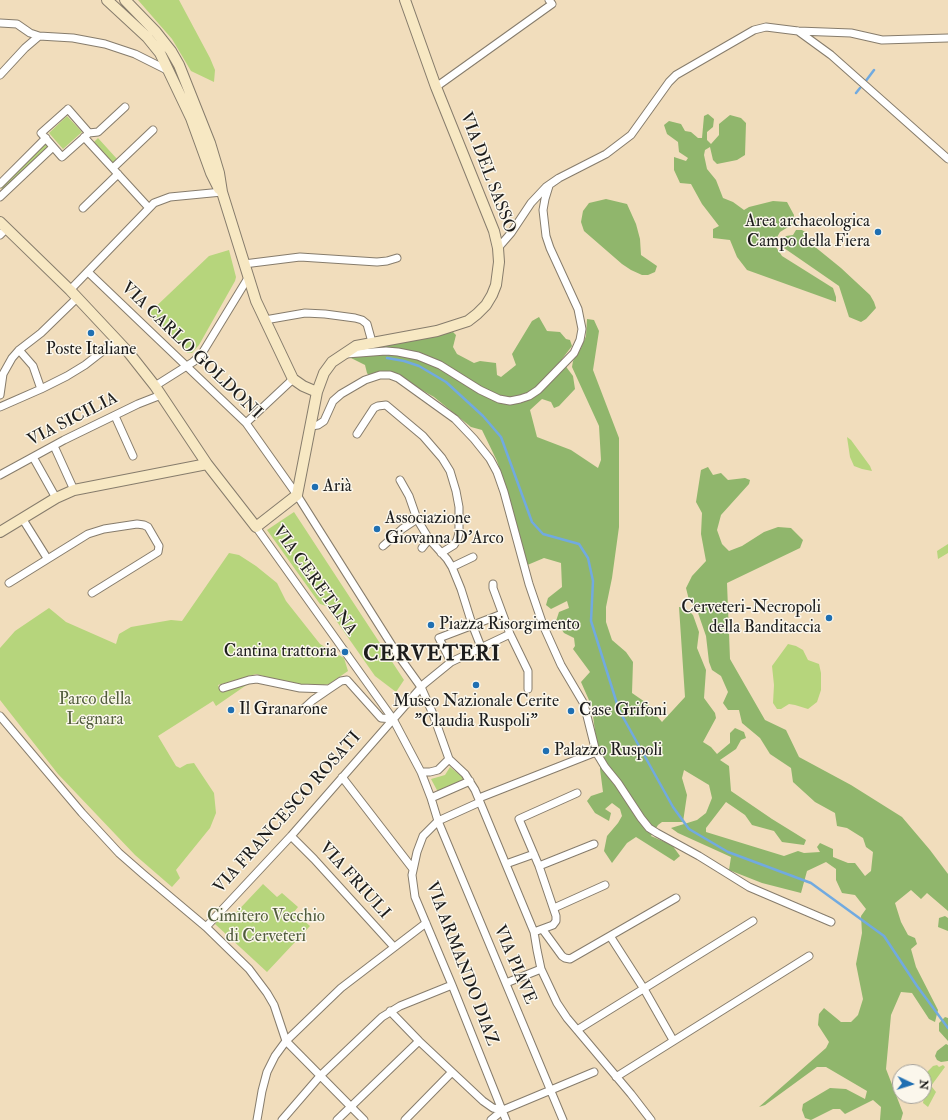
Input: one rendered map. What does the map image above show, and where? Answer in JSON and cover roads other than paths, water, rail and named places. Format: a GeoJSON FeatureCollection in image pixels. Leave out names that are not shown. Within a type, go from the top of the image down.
{"type":"FeatureCollection","features":[{"type":"Feature","properties":{"kind":"street"},"geometry":{"type":"LineString","coordinates":[[107,0],[153,43],[160,53],[196,128],[214,179],[222,192]]}},
{"type":"Feature","properties":{"kind":"street"},"geometry":{"type":"LineString","coordinates":[[125,0],[172,51],[179,65],[210,143],[219,173],[222,192],[248,278],[265,320],[293,379],[303,386],[317,392]]}},
{"type":"Feature","properties":{"kind":"street","name":"VIA DEL SASSO"},"geometry":{"type":"LineString","coordinates":[[297,495],[317,392],[322,377],[328,367],[354,346],[443,330],[460,325],[475,316],[486,305],[495,287],[499,265],[498,248],[492,226],[436,87],[405,0]]}},
{"type":"Feature","properties":{"kind":"street"},"geometry":{"type":"LineString","coordinates":[[436,87],[461,71],[552,4],[549,0]]}},
{"type":"Feature","properties":{"kind":"street"},"geometry":{"type":"LineString","coordinates":[[0,23],[17,24],[30,33],[39,36],[84,39],[114,46],[146,59],[170,72]]}},
{"type":"Feature","properties":{"kind":"street"},"geometry":{"type":"LineString","coordinates":[[498,248],[507,239],[534,199],[550,184],[606,154],[631,135],[669,82],[676,75],[754,30],[766,27],[798,31],[851,33],[882,40],[948,38]]}},
{"type":"Feature","properties":{"kind":"street"},"geometry":{"type":"LineString","coordinates":[[798,31],[831,55],[948,159]]}},
{"type":"Feature","properties":{"kind":"street"},"geometry":{"type":"LineString","coordinates":[[0,75],[25,48],[39,36]]}},
{"type":"Feature","properties":{"kind":"street"},"geometry":{"type":"LineString","coordinates":[[125,107],[98,132],[87,135],[62,157],[42,133],[68,109],[87,135],[112,168],[149,208]]}},
{"type":"Feature","properties":{"kind":"street"},"geometry":{"type":"LineString","coordinates":[[112,168],[153,130]]}},
{"type":"Feature","properties":{"kind":"street"},"geometry":{"type":"LineString","coordinates":[[0,184],[46,138]]}},
{"type":"Feature","properties":{"kind":"street"},"geometry":{"type":"LineString","coordinates":[[0,197],[54,147]]}},
{"type":"Feature","properties":{"kind":"street"},"geometry":{"type":"LineString","coordinates":[[83,208],[118,174]]}},
{"type":"Feature","properties":{"kind":"street"},"geometry":{"type":"LineString","coordinates":[[346,354],[386,351],[418,356],[440,366],[480,390],[499,399],[520,399],[529,396],[538,390],[574,353],[580,340],[582,329],[578,309],[546,236],[543,210],[550,184]]}},
{"type":"Feature","properties":{"kind":"street"},"geometry":{"type":"LineString","coordinates":[[0,395],[1,381],[5,367],[12,358],[19,350],[41,333],[74,294],[88,272],[149,208],[157,201],[170,197],[222,192]]}},
{"type":"Feature","properties":{"kind":"street","name":"VIA CERETANA"},"geometry":{"type":"LineString","coordinates":[[2,228],[74,294],[117,340],[155,386],[207,464],[256,527],[393,719],[421,772],[431,798]]}},
{"type":"Feature","properties":{"kind":"street"},"geometry":{"type":"LineString","coordinates":[[244,264],[300,257],[377,262],[397,258]]}},
{"type":"Feature","properties":{"kind":"street","name":"VIA CARLO GOLDONI"},"geometry":{"type":"LineString","coordinates":[[88,272],[246,423],[297,495],[398,655],[421,687],[433,714],[448,759]]}},
{"type":"Feature","properties":{"kind":"street"},"geometry":{"type":"LineString","coordinates":[[155,386],[198,358],[205,350],[248,278]]}},
{"type":"Feature","properties":{"kind":"street"},"geometry":{"type":"LineString","coordinates":[[265,320],[305,313],[320,313],[355,318],[362,320],[367,324],[372,342]]}},
{"type":"Feature","properties":{"kind":"street"},"geometry":{"type":"LineString","coordinates":[[0,407],[41,389],[74,372],[117,340]]}},
{"type":"Feature","properties":{"kind":"street"},"geometry":{"type":"LineString","coordinates":[[19,350],[33,366],[41,389]]}},
{"type":"Feature","properties":{"kind":"street"},"geometry":{"type":"LineString","coordinates":[[311,426],[318,425],[324,421],[333,401],[341,394],[371,377],[380,375],[388,375],[398,378],[444,410],[474,439],[490,459],[499,476],[522,561],[537,609],[561,665],[584,704],[596,752],[641,818],[653,830],[704,858],[756,890],[799,907],[831,922]]}},
{"type":"Feature","properties":{"kind":"street"},"geometry":{"type":"LineString","coordinates":[[246,423],[293,379]]}},
{"type":"Feature","properties":{"kind":"street","name":"VIA SICILIA"},"geometry":{"type":"LineString","coordinates":[[0,474],[138,404],[161,395]]}},
{"type":"Feature","properties":{"kind":"street"},"geometry":{"type":"LineString","coordinates":[[357,434],[374,408],[378,406],[386,406],[430,443],[439,453],[447,466],[456,491],[459,512],[459,533],[457,540],[452,546],[441,553]]}},
{"type":"Feature","properties":{"kind":"street"},"geometry":{"type":"LineString","coordinates":[[115,416],[133,456]]}},
{"type":"Feature","properties":{"kind":"street"},"geometry":{"type":"LineString","coordinates":[[54,446],[74,490]]}},
{"type":"Feature","properties":{"kind":"street"},"geometry":{"type":"LineString","coordinates":[[33,457],[56,498]]}},
{"type":"Feature","properties":{"kind":"street"},"geometry":{"type":"LineString","coordinates":[[0,532],[56,498],[74,490],[207,464]]}},
{"type":"Feature","properties":{"kind":"street"},"geometry":{"type":"LineString","coordinates":[[400,480],[409,496],[417,519],[429,539],[447,559],[464,588],[472,624],[481,647]]}},
{"type":"Feature","properties":{"kind":"street"},"geometry":{"type":"LineString","coordinates":[[256,527],[297,495]]}},
{"type":"Feature","properties":{"kind":"street"},"geometry":{"type":"LineString","coordinates":[[22,518],[47,558]]}},
{"type":"Feature","properties":{"kind":"street"},"geometry":{"type":"LineString","coordinates":[[383,546],[402,529],[417,519]]}},
{"type":"Feature","properties":{"kind":"street"},"geometry":{"type":"LineString","coordinates":[[9,583],[84,535],[96,531],[137,524],[148,527],[159,546],[158,552],[92,593]]}},
{"type":"Feature","properties":{"kind":"street"},"geometry":{"type":"LineString","coordinates":[[422,548],[429,539]]}},
{"type":"Feature","properties":{"kind":"street"},"geometry":{"type":"LineString","coordinates":[[452,567],[473,557]]}},
{"type":"Feature","properties":{"kind":"street"},"geometry":{"type":"LineString","coordinates":[[494,584],[493,588],[502,614],[528,671],[528,689]]}},
{"type":"Feature","properties":{"kind":"street"},"geometry":{"type":"LineString","coordinates":[[451,662],[438,638],[502,614]]}},
{"type":"Feature","properties":{"kind":"street","name":"VIA FRANCESCO ROSATI"},"geometry":{"type":"LineString","coordinates":[[206,927],[291,836],[421,687],[451,662],[510,634]]}},
{"type":"Feature","properties":{"kind":"street"},"geometry":{"type":"LineString","coordinates":[[223,688],[257,679],[300,688],[329,689]]}},
{"type":"Feature","properties":{"kind":"street"},"geometry":{"type":"LineString","coordinates":[[302,710],[313,700],[341,681],[347,680],[381,718],[393,719]]}},
{"type":"Feature","properties":{"kind":"street"},"geometry":{"type":"LineString","coordinates":[[0,716],[67,796],[115,848],[142,874],[206,927],[249,969],[267,993],[277,1011],[286,1041],[364,1120]]}},
{"type":"Feature","properties":{"kind":"street"},"geometry":{"type":"LineString","coordinates":[[470,781],[431,798],[438,821],[479,800],[596,752]]}},
{"type":"Feature","properties":{"kind":"street"},"geometry":{"type":"LineString","coordinates":[[421,772],[438,770],[448,759],[465,774],[470,781],[534,932],[541,968],[548,986],[560,1008],[651,1120]]}},
{"type":"Feature","properties":{"kind":"street"},"geometry":{"type":"LineString","coordinates":[[342,777],[413,869]]}},
{"type":"Feature","properties":{"kind":"street"},"geometry":{"type":"LineString","coordinates":[[534,932],[552,926],[555,923],[556,916],[539,866],[519,819],[577,793]]}},
{"type":"Feature","properties":{"kind":"street","name":"VIA ARMANDO DIAZ"},"geometry":{"type":"LineString","coordinates":[[438,821],[427,831],[421,841],[413,869],[413,890],[506,1120]]}},
{"type":"Feature","properties":{"kind":"street","name":"VIA PIAVE"},"geometry":{"type":"LineString","coordinates":[[438,821],[563,1120]]}},
{"type":"Feature","properties":{"kind":"street","name":"VIA FRIULI"},"geometry":{"type":"LineString","coordinates":[[291,836],[314,859],[394,947]]}},
{"type":"Feature","properties":{"kind":"street"},"geometry":{"type":"LineString","coordinates":[[539,866],[594,844]]}},
{"type":"Feature","properties":{"kind":"street"},"geometry":{"type":"LineString","coordinates":[[506,864],[534,854]]}},
{"type":"Feature","properties":{"kind":"street"},"geometry":{"type":"LineString","coordinates":[[554,908],[605,885]]}},
{"type":"Feature","properties":{"kind":"street"},"geometry":{"type":"LineString","coordinates":[[543,930],[562,956],[568,959],[573,958],[676,898]]}},
{"type":"Feature","properties":{"kind":"street"},"geometry":{"type":"LineString","coordinates":[[577,1030],[753,921]]}},
{"type":"Feature","properties":{"kind":"street"},"geometry":{"type":"LineString","coordinates":[[257,1120],[267,1072],[286,1041],[341,988],[426,923]]}},
{"type":"Feature","properties":{"kind":"street"},"geometry":{"type":"LineString","coordinates":[[610,936],[644,989],[673,1040]]}},
{"type":"Feature","properties":{"kind":"street"},"geometry":{"type":"LineString","coordinates":[[616,1076],[809,956]]}},
{"type":"Feature","properties":{"kind":"street"},"geometry":{"type":"LineString","coordinates":[[506,983],[541,968]]}},
{"type":"Feature","properties":{"kind":"street"},"geometry":{"type":"LineString","coordinates":[[282,1120],[320,1076],[390,1011],[452,985]]}},
{"type":"Feature","properties":{"kind":"street"},"geometry":{"type":"LineString","coordinates":[[390,1011],[419,1041],[488,1105],[502,1110]]}},
{"type":"Feature","properties":{"kind":"street"},"geometry":{"type":"LineString","coordinates":[[337,1120],[419,1041]]}},
{"type":"Feature","properties":{"kind":"street"},"geometry":{"type":"LineString","coordinates":[[405,1120],[452,1072]]}},
{"type":"Feature","properties":{"kind":"street"},"geometry":{"type":"LineString","coordinates":[[491,1120],[502,1110],[594,1072]]}},
{"type":"Feature","properties":{"kind":"waterway"},"geometry":{"type":"LineString","coordinates":[[865,82],[874,70]]}},
{"type":"Feature","properties":{"kind":"waterway"},"geometry":{"type":"LineString","coordinates":[[856,93],[860,88]]}},
{"type":"Feature","properties":{"kind":"waterway"},"geometry":{"type":"LineString","coordinates":[[387,358],[404,361],[419,366],[446,382],[483,416],[501,437],[532,522],[543,534],[579,544],[588,558],[593,581],[591,621],[619,710],[673,807],[689,829],[728,852],[811,883],[884,936],[917,986],[948,1028]]}},
{"type":"Feature","properties":{"kind":"place","name":"Area archaeologica Campo della Fiera"},"geometry":{"type":"Point","coordinates":[878,232]}},
{"type":"Feature","properties":{"kind":"place","name":"Poste Italiane"},"geometry":{"type":"Point","coordinates":[91,333]}},
{"type":"Feature","properties":{"kind":"place","name":"Arià"},"geometry":{"type":"Point","coordinates":[315,487]}},
{"type":"Feature","properties":{"kind":"place","name":"Associazione Giovanna D'Arco"},"geometry":{"type":"Point","coordinates":[377,529]}},
{"type":"Feature","properties":{"kind":"place","name":"Cerveteri-Necropoli della Banditaccia"},"geometry":{"type":"Point","coordinates":[829,618]}},
{"type":"Feature","properties":{"kind":"place","name":"Piazza Risorgimento"},"geometry":{"type":"Point","coordinates":[431,625]}},
{"type":"Feature","properties":{"kind":"place","name":"Cantina trattoria"},"geometry":{"type":"Point","coordinates":[345,652]}},
{"type":"Feature","properties":{"kind":"place","name":"Museo Nazionale Cerite \"Claudia Ruspoli\""},"geometry":{"type":"Point","coordinates":[476,685]}},
{"type":"Feature","properties":{"kind":"place","name":"Il Granarone"},"geometry":{"type":"Point","coordinates":[231,710]}},
{"type":"Feature","properties":{"kind":"place","name":"Case Grifoni"},"geometry":{"type":"Point","coordinates":[571,711]}},
{"type":"Feature","properties":{"kind":"place","name":"Palazzo Ruspoli"},"geometry":{"type":"Point","coordinates":[546,751]}},
{"type":"Feature","properties":{"kind":"district","name":"CERVETERI"},"geometry":{"type":"Point","coordinates":[432,655]}},
{"type":"Feature","properties":{"kind":"park label","name":"Parco della Legnara"},"geometry":{"type":"Point","coordinates":[95,710]}},
{"type":"Feature","properties":{"kind":"park label","name":"Cimitero Vecchio di Cerveteri"},"geometry":{"type":"Point","coordinates":[266,927]}}]}
